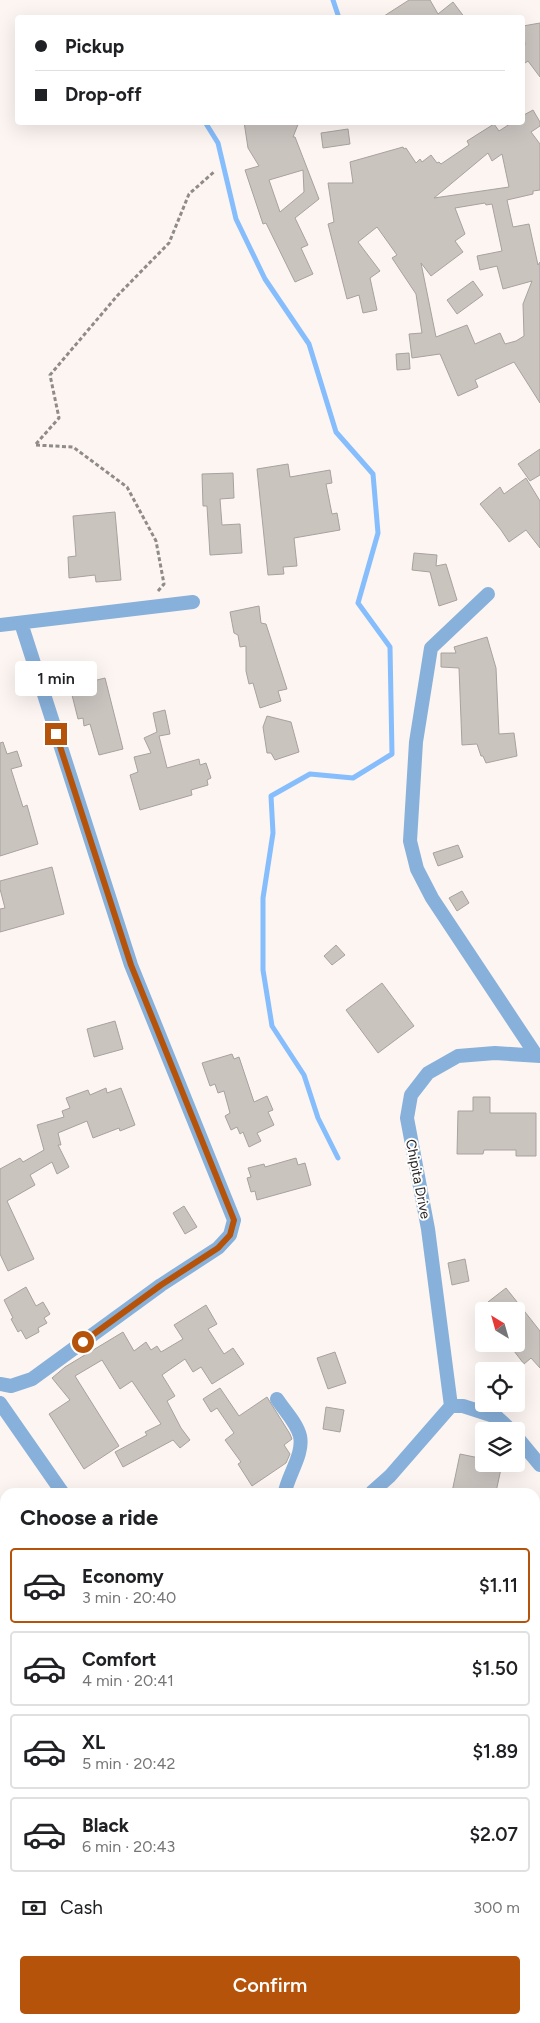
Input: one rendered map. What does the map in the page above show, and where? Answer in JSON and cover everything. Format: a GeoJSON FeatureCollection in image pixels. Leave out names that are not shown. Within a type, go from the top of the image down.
{"type":"FeatureCollection","features":[{"type":"Feature","properties":{"kind":"street"},"geometry":{"type":"LineString","coordinates":[[488,594],[431,648],[416,742],[410,841],[417,869],[432,898],[538,1056]]}},
{"type":"Feature","properties":{"kind":"street"},"geometry":{"type":"LineString","coordinates":[[0,625],[193,602]]}},
{"type":"Feature","properties":{"kind":"street"},"geometry":{"type":"LineString","coordinates":[[0,1384],[11,1386],[32,1378],[161,1285],[218,1248],[230,1235],[234,1220],[131,965],[21,623]]}},
{"type":"Feature","properties":{"kind":"street","name":"Chipita Drive"},"geometry":{"type":"LineString","coordinates":[[451,1406],[428,1229],[407,1118],[411,1095],[428,1073],[458,1056],[495,1053],[538,1056]]}},
{"type":"Feature","properties":{"kind":"street"},"geometry":{"type":"LineString","coordinates":[[277,1399],[295,1425],[300,1436],[297,1458],[285,1488]]}},
{"type":"Feature","properties":{"kind":"street"},"geometry":{"type":"LineString","coordinates":[[0,1403],[59,1488]]}},
{"type":"Feature","properties":{"kind":"street"},"geometry":{"type":"LineString","coordinates":[[376,1488],[390,1476],[451,1406],[463,1406],[497,1417],[502,1422]]}},
{"type":"Feature","properties":{"kind":"street"},"geometry":{"type":"LineString","coordinates":[[525,1447],[540,1465]]}},
{"type":"Feature","properties":{"kind":"path"},"geometry":{"type":"LineString","coordinates":[[146,608],[164,584],[156,541],[127,487],[72,447],[35,445],[59,418],[50,375],[117,296],[169,242],[189,194],[215,171]]}},
{"type":"Feature","properties":{"kind":"building"},"geometry":{"type":"Polygon","coordinates":[[[409,0],[430,0],[438,14],[453,2],[463,15],[386,15],[409,0]]]}},
{"type":"Feature","properties":{"kind":"building"},"geometry":{"type":"Polygon","coordinates":[[[540,23],[540,77],[528,61],[525,63],[525,26],[540,23]]]}},
{"type":"Feature","properties":{"kind":"building"},"geometry":{"type":"Polygon","coordinates":[[[533,110],[540,122],[540,126],[531,132],[540,144],[540,190],[533,191],[533,194],[507,200],[513,227],[529,224],[538,265],[540,262],[540,403],[514,362],[475,380],[478,387],[458,396],[440,354],[412,358],[409,334],[422,333],[416,294],[392,258],[397,255],[377,227],[358,242],[380,271],[370,278],[377,310],[363,313],[359,295],[347,299],[328,224],[334,222],[328,183],[353,183],[350,162],[403,147],[404,149],[406,148],[416,163],[420,159],[422,162],[431,155],[437,163],[441,164],[469,145],[467,141],[492,125],[495,125],[499,131],[508,125],[525,125],[525,114],[533,110]],[[488,153],[434,198],[509,187],[502,154],[492,161],[488,153]],[[485,203],[455,208],[465,234],[455,241],[463,252],[431,276],[421,263],[436,337],[467,325],[475,344],[500,333],[505,344],[516,341],[524,336],[523,304],[532,281],[503,289],[497,266],[480,270],[477,256],[502,251],[492,204],[486,205],[485,203]]]}},
{"type":"Feature","properties":{"kind":"building"},"geometry":{"type":"Polygon","coordinates":[[[244,125],[298,125],[293,137],[295,137],[319,199],[295,218],[308,245],[301,248],[313,274],[295,282],[266,223],[263,224],[245,170],[259,166],[248,148],[244,125]],[[303,170],[269,180],[280,212],[304,192],[303,170]]]}},
{"type":"Feature","properties":{"kind":"building"},"geometry":{"type":"Polygon","coordinates":[[[348,129],[350,144],[323,148],[321,133],[348,129]]]}},
{"type":"Feature","properties":{"kind":"building"},"geometry":{"type":"Polygon","coordinates":[[[473,281],[483,295],[457,314],[447,300],[473,281]]]}},
{"type":"Feature","properties":{"kind":"building"},"geometry":{"type":"Polygon","coordinates":[[[409,353],[410,369],[397,370],[396,354],[409,353]]]}},
{"type":"Feature","properties":{"kind":"building"},"geometry":{"type":"Polygon","coordinates":[[[540,449],[540,475],[530,481],[518,464],[540,449]]]}},
{"type":"Feature","properties":{"kind":"building"},"geometry":{"type":"Polygon","coordinates":[[[288,464],[290,477],[330,470],[332,483],[326,484],[332,514],[337,513],[340,530],[294,538],[297,566],[283,567],[284,574],[268,575],[257,469],[288,464]]]}},
{"type":"Feature","properties":{"kind":"building"},"geometry":{"type":"Polygon","coordinates":[[[233,473],[234,498],[220,499],[222,525],[240,524],[242,553],[210,555],[207,506],[203,506],[202,474],[233,473]]]}},
{"type":"Feature","properties":{"kind":"building"},"geometry":{"type":"Polygon","coordinates":[[[526,478],[540,501],[540,548],[526,530],[509,542],[480,504],[500,487],[504,494],[526,478]]]}},
{"type":"Feature","properties":{"kind":"building"},"geometry":{"type":"Polygon","coordinates":[[[115,512],[121,580],[96,582],[95,575],[69,578],[68,557],[76,556],[73,516],[115,512]]]}},
{"type":"Feature","properties":{"kind":"building"},"geometry":{"type":"Polygon","coordinates":[[[414,553],[437,555],[436,566],[446,564],[457,600],[439,606],[430,572],[412,570],[414,553]]]}},
{"type":"Feature","properties":{"kind":"building"},"geometry":{"type":"Polygon","coordinates":[[[259,606],[261,623],[266,624],[287,689],[278,691],[281,701],[260,708],[253,683],[249,684],[246,671],[246,646],[240,647],[238,635],[234,633],[230,612],[259,606]]]}},
{"type":"Feature","properties":{"kind":"building"},"geometry":{"type":"Polygon","coordinates":[[[487,637],[496,668],[499,734],[514,733],[517,756],[486,763],[483,756],[481,756],[477,744],[462,745],[459,668],[441,667],[441,653],[456,653],[454,647],[487,637]]]}},
{"type":"Feature","properties":{"kind":"building"},"geometry":{"type":"Polygon","coordinates":[[[105,678],[123,749],[99,755],[90,724],[84,726],[83,718],[78,719],[72,695],[79,693],[77,685],[105,678]]]}},
{"type":"Feature","properties":{"kind":"building"},"geometry":{"type":"Polygon","coordinates":[[[165,710],[170,734],[159,736],[167,768],[199,759],[200,765],[206,763],[211,778],[207,780],[208,785],[191,790],[192,795],[140,810],[130,775],[138,772],[134,757],[151,753],[144,738],[157,732],[153,713],[165,710]]]}},
{"type":"Feature","properties":{"kind":"building"},"geometry":{"type":"Polygon","coordinates":[[[267,716],[291,722],[299,752],[275,760],[271,753],[267,753],[263,727],[267,716]]]}},
{"type":"Feature","properties":{"kind":"building"},"geometry":{"type":"Polygon","coordinates":[[[3,742],[7,754],[17,751],[22,766],[11,769],[23,807],[27,805],[38,844],[0,856],[0,743],[3,742]]]}},
{"type":"Feature","properties":{"kind":"building"},"geometry":{"type":"Polygon","coordinates":[[[458,845],[463,857],[438,866],[433,853],[458,845]]]}},
{"type":"Feature","properties":{"kind":"building"},"geometry":{"type":"Polygon","coordinates":[[[52,867],[64,914],[0,932],[0,909],[5,908],[0,881],[52,867]]]}},
{"type":"Feature","properties":{"kind":"building"},"geometry":{"type":"Polygon","coordinates":[[[462,891],[469,903],[457,911],[449,898],[462,891]]]}},
{"type":"Feature","properties":{"kind":"building"},"geometry":{"type":"Polygon","coordinates":[[[336,945],[345,955],[332,965],[324,956],[336,945]]]}},
{"type":"Feature","properties":{"kind":"building"},"geometry":{"type":"Polygon","coordinates":[[[382,983],[414,1026],[378,1053],[346,1010],[382,983]]]}},
{"type":"Feature","properties":{"kind":"building"},"geometry":{"type":"Polygon","coordinates":[[[115,1021],[123,1049],[94,1057],[87,1029],[115,1021]]]}},
{"type":"Feature","properties":{"kind":"building"},"geometry":{"type":"Polygon","coordinates":[[[232,1054],[234,1059],[239,1057],[254,1102],[267,1096],[273,1110],[268,1112],[274,1125],[257,1133],[261,1141],[249,1147],[243,1132],[240,1134],[237,1127],[231,1130],[225,1116],[230,1113],[224,1091],[218,1093],[215,1084],[210,1086],[202,1063],[232,1054]]]}},
{"type":"Feature","properties":{"kind":"building"},"geometry":{"type":"Polygon","coordinates":[[[106,1088],[107,1093],[121,1088],[135,1125],[120,1131],[119,1128],[93,1138],[87,1121],[58,1133],[61,1145],[58,1145],[69,1167],[57,1174],[52,1162],[30,1175],[35,1185],[7,1201],[34,1259],[8,1271],[0,1254],[0,1169],[20,1158],[23,1162],[44,1150],[37,1125],[64,1117],[62,1111],[70,1108],[66,1098],[88,1090],[90,1095],[106,1088]]]}},
{"type":"Feature","properties":{"kind":"building"},"geometry":{"type":"Polygon","coordinates":[[[473,1097],[490,1097],[490,1113],[536,1113],[536,1156],[516,1156],[516,1150],[484,1150],[483,1154],[457,1154],[458,1111],[473,1111],[473,1097]]]}},
{"type":"Feature","properties":{"kind":"building"},"geometry":{"type":"Polygon","coordinates":[[[296,1158],[298,1165],[305,1163],[311,1185],[257,1200],[255,1191],[251,1192],[247,1178],[251,1177],[248,1168],[264,1164],[265,1167],[296,1158]]]}},
{"type":"Feature","properties":{"kind":"building"},"geometry":{"type":"Polygon","coordinates":[[[184,1206],[197,1227],[185,1234],[173,1213],[184,1206]]]}},
{"type":"Feature","properties":{"kind":"building"},"geometry":{"type":"Polygon","coordinates":[[[465,1259],[469,1281],[452,1285],[448,1263],[465,1259]]]}},
{"type":"Feature","properties":{"kind":"building"},"geometry":{"type":"Polygon","coordinates":[[[26,1287],[36,1306],[43,1302],[50,1314],[44,1318],[47,1323],[38,1328],[39,1332],[26,1339],[21,1330],[18,1332],[4,1300],[26,1287]]]}},
{"type":"Feature","properties":{"kind":"building"},"geometry":{"type":"Polygon","coordinates":[[[506,1288],[517,1302],[488,1302],[506,1288]]]}},
{"type":"Feature","properties":{"kind":"building"},"geometry":{"type":"Polygon","coordinates":[[[206,1305],[217,1324],[208,1329],[224,1354],[233,1348],[244,1364],[212,1384],[201,1367],[193,1372],[185,1359],[162,1375],[175,1396],[167,1401],[181,1428],[190,1440],[180,1448],[173,1440],[123,1467],[115,1452],[147,1435],[145,1432],[161,1424],[132,1381],[120,1389],[102,1360],[75,1376],[119,1446],[84,1469],[49,1414],[70,1400],[52,1378],[65,1367],[123,1332],[134,1351],[146,1342],[151,1350],[157,1346],[161,1352],[183,1339],[174,1325],[206,1305]]]}},
{"type":"Feature","properties":{"kind":"building"},"geometry":{"type":"Polygon","coordinates":[[[525,1312],[540,1331],[540,1368],[531,1358],[525,1363],[515,1352],[525,1352],[525,1312]]]}},
{"type":"Feature","properties":{"kind":"building"},"geometry":{"type":"Polygon","coordinates":[[[335,1352],[346,1383],[328,1389],[317,1358],[335,1352]]]}},
{"type":"Feature","properties":{"kind":"building"},"geometry":{"type":"Polygon","coordinates":[[[220,1388],[239,1416],[267,1397],[292,1439],[284,1445],[290,1454],[286,1463],[252,1486],[238,1464],[241,1462],[225,1440],[234,1433],[217,1408],[211,1412],[203,1399],[220,1388]]]}},
{"type":"Feature","properties":{"kind":"building"},"geometry":{"type":"Polygon","coordinates":[[[326,1407],[344,1410],[340,1432],[323,1429],[326,1407]]]}},
{"type":"Feature","properties":{"kind":"building"},"geometry":{"type":"Polygon","coordinates":[[[460,1454],[475,1457],[475,1472],[500,1472],[497,1488],[453,1488],[460,1454]]]}},
{"type":"Feature","properties":{"kind":"waterway"},"geometry":{"type":"LineString","coordinates":[[333,0],[338,15]]}},
{"type":"Feature","properties":{"kind":"waterway"},"geometry":{"type":"LineString","coordinates":[[207,125],[218,143],[236,219],[265,279],[309,344],[336,432],[373,474],[378,533],[358,603],[390,647],[392,754],[353,778],[310,774],[271,796],[273,833],[263,898],[263,970],[272,1026],[304,1075],[318,1118],[338,1158]]}},
{"type":"Feature","properties":{"kind":"route"},"geometry":{"type":"LineString","coordinates":[[56,734],[131,965],[234,1220],[230,1235],[218,1248],[161,1285],[83,1342]]}}]}
